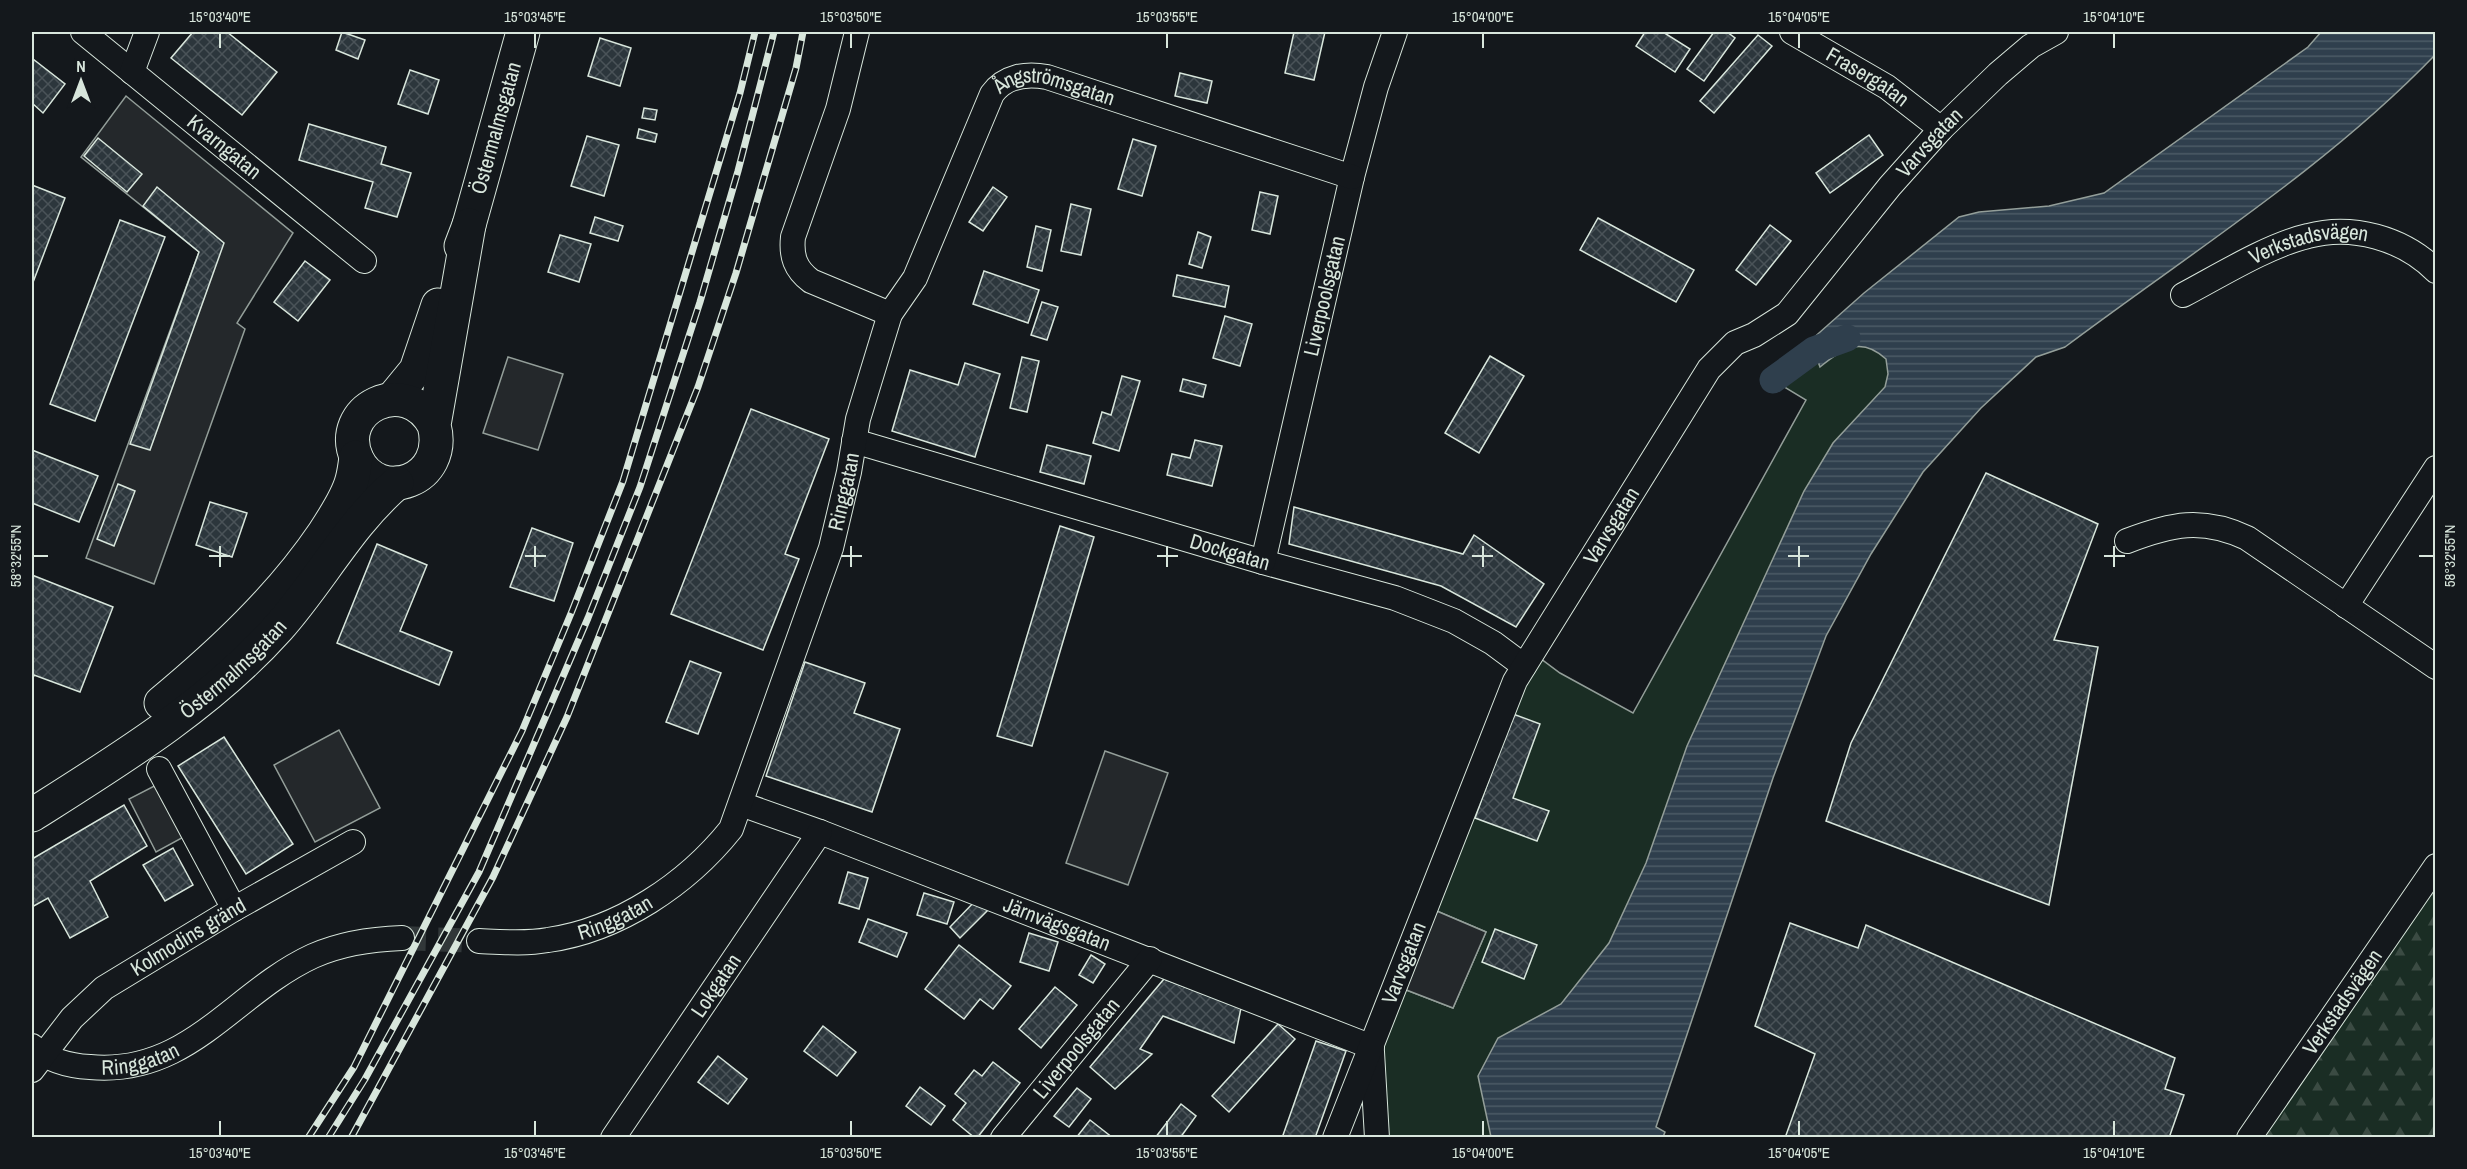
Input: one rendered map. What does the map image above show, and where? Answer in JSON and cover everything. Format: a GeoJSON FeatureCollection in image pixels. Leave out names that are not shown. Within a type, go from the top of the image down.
{"type":"FeatureCollection","features":[{"type":"Feature","properties":{"kind":"main road","name":"Östermalmsgatan"},"geometry":{"type":"LineString","coordinates":[[32,815],[115,763],[172,723],[249,657],[307,594],[378,499],[397,483],[416,477],[431,464],[437,444],[434,425],[469,225],[523,32]]}},
{"type":"Feature","properties":{"kind":"main road","name":"Östermalmsgatan"},"geometry":{"type":"LineString","coordinates":[[32,790],[121,733],[155,708],[232,640],[291,577],[316,544],[345,498],[352,481],[356,458],[353,434],[360,417],[374,404],[393,398],[416,370],[443,289],[469,225]]}},
{"type":"Feature","properties":{"kind":"main road"},"geometry":{"type":"LineString","coordinates":[[393,398],[404,399],[422,408],[434,425]]}},
{"type":"Feature","properties":{"kind":"main road"},"geometry":{"type":"LineString","coordinates":[[356,458],[372,477],[397,483]]}},
{"type":"Feature","properties":{"kind":"street","name":"Kvarngatan"},"geometry":{"type":"LineString","coordinates":[[82,32],[364,261]]}},
{"type":"Feature","properties":{"kind":"street"},"geometry":{"type":"LineString","coordinates":[[132,72],[147,32]]}},
{"type":"Feature","properties":{"kind":"street"},"geometry":{"type":"LineString","coordinates":[[857,32],[838,109],[793,237],[792,250],[795,264],[811,281],[890,314]]}},
{"type":"Feature","properties":{"kind":"street","name":"Liverpoolsgatan"},"geometry":{"type":"LineString","coordinates":[[1263,562],[1352,177],[1376,87],[1395,32]]}},
{"type":"Feature","properties":{"kind":"street","name":"Frasergatan"},"geometry":{"type":"LineString","coordinates":[[1792,32],[1887,87],[1941,129]]}},
{"type":"Feature","properties":{"kind":"street","name":"Varvsgatan"},"geometry":{"type":"LineString","coordinates":[[1335,1137],[1515,681],[1709,369],[1736,343],[1754,335],[1787,314],[1890,186],[1941,129],[2031,46],[2056,32]]}},
{"type":"Feature","properties":{"kind":"street","name":"Ångströmsgatan"},"geometry":{"type":"LineString","coordinates":[[890,314],[915,278],[992,94],[998,86],[1020,76],[1047,77],[1352,177]]}},
{"type":"Feature","properties":{"kind":"street","name":"Verkstadsvägen"},"geometry":{"type":"LineString","coordinates":[[2183,295],[2294,240],[2324,233],[2357,233],[2389,240],[2415,254],[2436,271]]}},
{"type":"Feature","properties":{"kind":"street","name":"Ringgatan"},"geometry":{"type":"LineString","coordinates":[[479,941],[548,940],[600,925],[633,911],[662,893],[714,850],[730,829],[741,804],[831,548],[858,419],[890,314]]}},
{"type":"Feature","properties":{"kind":"street","name":"Dockgatan"},"geometry":{"type":"LineString","coordinates":[[854,441],[1263,562],[1395,598],[1454,621],[1493,643],[1524,666]]}},
{"type":"Feature","properties":{"kind":"street"},"geometry":{"type":"LineString","coordinates":[[2346,606],[2436,468]]}},
{"type":"Feature","properties":{"kind":"street"},"geometry":{"type":"LineString","coordinates":[[2127,541],[2159,528],[2180,525],[2198,524],[2231,531],[2247,538],[2436,667]]}},
{"type":"Feature","properties":{"kind":"street"},"geometry":{"type":"LineString","coordinates":[[159,769],[234,909]]}},
{"type":"Feature","properties":{"kind":"street","name":"Järnvägsgatan"},"geometry":{"type":"LineString","coordinates":[[741,804],[820,832],[1150,959],[1372,1047]]}},
{"type":"Feature","properties":{"kind":"street","name":"Lokgatan"},"geometry":{"type":"LineString","coordinates":[[613,1137],[820,832]]}},
{"type":"Feature","properties":{"kind":"street","name":"Kolmodins gränd"},"geometry":{"type":"LineString","coordinates":[[35,1057],[104,988],[234,909],[353,842]]}},
{"type":"Feature","properties":{"kind":"street","name":"Verkstadsvägen"},"geometry":{"type":"LineString","coordinates":[[2249,1137],[2436,866]]}},
{"type":"Feature","properties":{"kind":"street","name":"Ringgatan"},"geometry":{"type":"LineString","coordinates":[[35,1057],[72,1066],[98,1068],[127,1067],[159,1059],[210,1029],[275,978],[313,956],[344,945],[402,938]]}},
{"type":"Feature","properties":{"kind":"street","name":"Liverpoolsgatan"},"geometry":{"type":"LineString","coordinates":[[1003,1137],[1150,959]]}},
{"type":"Feature","properties":{"kind":"street"},"geometry":{"type":"LineString","coordinates":[[1372,1047],[1377,1137]]}},
{"type":"Feature","properties":{"kind":"green space"},"geometry":{"type":"Polygon","coordinates":[[[1916,310],[1815,576],[1608,1137],[1385,1137],[1379,1032],[1396,986],[1453,1008],[1486,932],[1425,906],[1529,650],[1560,673],[1633,713],[1806,400],[1773,380],[1814,350],[1916,310]]]}},
{"type":"Feature","properties":{"kind":"green space"},"geometry":{"type":"Polygon","coordinates":[[[2435,868],[2435,1137],[2252,1137],[2435,868]]]}},
{"type":"Feature","properties":{"kind":"shaded area"},"geometry":{"type":"Polygon","coordinates":[[[126,96],[293,233],[237,323],[245,329],[154,584],[86,558],[199,252],[81,157],[126,96]]]}},
{"type":"Feature","properties":{"kind":"shaded area"},"geometry":{"type":"Polygon","coordinates":[[[508,357],[563,374],[538,450],[483,433],[508,357]]]}},
{"type":"Feature","properties":{"kind":"shaded area"},"geometry":{"type":"Polygon","coordinates":[[[339,730],[380,808],[315,842],[274,765],[339,730]]]}},
{"type":"Feature","properties":{"kind":"shaded area"},"geometry":{"type":"Polygon","coordinates":[[[1105,751],[1168,773],[1128,885],[1066,863],[1105,751]]]}},
{"type":"Feature","properties":{"kind":"shaded area"},"geometry":{"type":"Polygon","coordinates":[[[164,781],[191,833],[156,852],[129,799],[164,781]]]}},
{"type":"Feature","properties":{"kind":"shaded area"},"geometry":{"type":"Polygon","coordinates":[[[1425,906],[1486,932],[1453,1008],[1396,986],[1425,906]]]}},
{"type":"Feature","properties":{"kind":"water"},"geometry":{"type":"Polygon","coordinates":[[[2321,32],[2435,32],[2435,55],[2349,135],[2256,208],[2065,347],[2036,357],[1981,408],[1923,472],[1871,554],[1826,636],[1773,778],[1656,1127],[1665,1132],[1663,1137],[1491,1137],[1478,1076],[1498,1038],[1561,1004],[1609,943],[1646,863],[1687,746],[1804,491],[1833,443],[1885,387],[1888,374],[1886,359],[1877,352],[1860,346],[1852,347],[1836,354],[1820,367],[1814,351],[1802,348],[1864,293],[1959,217],[1979,212],[2049,206],[2104,193],[2308,47],[2321,32]]]}},
{"type":"Feature","properties":{"kind":"building"},"geometry":{"type":"Polygon","coordinates":[[[193,32],[227,32],[277,72],[242,115],[171,58],[193,32]]]}},
{"type":"Feature","properties":{"kind":"building"},"geometry":{"type":"Polygon","coordinates":[[[342,32],[365,40],[358,59],[336,50],[342,32]]]}},
{"type":"Feature","properties":{"kind":"building"},"geometry":{"type":"Polygon","coordinates":[[[1294,32],[1325,32],[1314,80],[1285,73],[1294,32]]]}},
{"type":"Feature","properties":{"kind":"building"},"geometry":{"type":"Polygon","coordinates":[[[1645,32],[1663,32],[1690,49],[1675,72],[1636,46],[1645,32]]]}},
{"type":"Feature","properties":{"kind":"building"},"geometry":{"type":"Polygon","coordinates":[[[1714,32],[1727,32],[1735,38],[1704,81],[1687,69],[1714,32]]]}},
{"type":"Feature","properties":{"kind":"building"},"geometry":{"type":"Polygon","coordinates":[[[1758,35],[1772,46],[1714,113],[1700,101],[1758,35]]]}},
{"type":"Feature","properties":{"kind":"building"},"geometry":{"type":"Polygon","coordinates":[[[600,38],[631,48],[620,86],[588,76],[600,38]]]}},
{"type":"Feature","properties":{"kind":"building"},"geometry":{"type":"Polygon","coordinates":[[[33,59],[65,84],[43,113],[32,103],[33,59]]]}},
{"type":"Feature","properties":{"kind":"building"},"geometry":{"type":"Polygon","coordinates":[[[410,70],[439,80],[428,114],[398,104],[410,70]]]}},
{"type":"Feature","properties":{"kind":"building"},"geometry":{"type":"Polygon","coordinates":[[[1180,73],[1212,81],[1207,103],[1175,96],[1180,73]]]}},
{"type":"Feature","properties":{"kind":"building"},"geometry":{"type":"Polygon","coordinates":[[[644,108],[657,110],[655,120],[642,118],[644,108]]]}},
{"type":"Feature","properties":{"kind":"building"},"geometry":{"type":"Polygon","coordinates":[[[309,124],[386,147],[381,164],[411,173],[397,217],[365,208],[373,182],[299,160],[309,124]]]}},
{"type":"Feature","properties":{"kind":"building"},"geometry":{"type":"Polygon","coordinates":[[[639,129],[657,134],[655,142],[637,138],[639,129]]]}},
{"type":"Feature","properties":{"kind":"building"},"geometry":{"type":"Polygon","coordinates":[[[1869,135],[1883,155],[1830,193],[1816,173],[1869,135]]]}},
{"type":"Feature","properties":{"kind":"building"},"geometry":{"type":"Polygon","coordinates":[[[587,136],[619,145],[604,196],[571,186],[587,136]]]}},
{"type":"Feature","properties":{"kind":"building"},"geometry":{"type":"Polygon","coordinates":[[[98,138],[142,174],[127,192],[84,156],[98,138]]]}},
{"type":"Feature","properties":{"kind":"building"},"geometry":{"type":"Polygon","coordinates":[[[1133,139],[1156,146],[1142,196],[1118,189],[1133,139]]]}},
{"type":"Feature","properties":{"kind":"building"},"geometry":{"type":"Polygon","coordinates":[[[32,185],[65,198],[32,285],[32,185]]]}},
{"type":"Feature","properties":{"kind":"building"},"geometry":{"type":"Polygon","coordinates":[[[157,187],[224,243],[150,450],[130,444],[199,252],[143,206],[157,187]]]}},
{"type":"Feature","properties":{"kind":"building"},"geometry":{"type":"Polygon","coordinates":[[[993,187],[1007,197],[983,231],[969,222],[993,187]]]}},
{"type":"Feature","properties":{"kind":"building"},"geometry":{"type":"Polygon","coordinates":[[[1260,192],[1278,196],[1270,234],[1252,230],[1260,192]]]}},
{"type":"Feature","properties":{"kind":"building"},"geometry":{"type":"Polygon","coordinates":[[[1071,204],[1091,209],[1081,255],[1061,251],[1071,204]]]}},
{"type":"Feature","properties":{"kind":"building"},"geometry":{"type":"Polygon","coordinates":[[[595,217],[623,226],[618,241],[590,233],[595,217]]]}},
{"type":"Feature","properties":{"kind":"building"},"geometry":{"type":"Polygon","coordinates":[[[1598,218],[1694,270],[1676,302],[1580,250],[1598,218]]]}},
{"type":"Feature","properties":{"kind":"building"},"geometry":{"type":"Polygon","coordinates":[[[120,220],[165,237],[95,421],[50,404],[120,220]]]}},
{"type":"Feature","properties":{"kind":"building"},"geometry":{"type":"Polygon","coordinates":[[[1770,225],[1791,241],[1756,285],[1736,270],[1770,225]]]}},
{"type":"Feature","properties":{"kind":"building"},"geometry":{"type":"Polygon","coordinates":[[[1036,226],[1051,230],[1042,271],[1027,267],[1036,226]]]}},
{"type":"Feature","properties":{"kind":"building"},"geometry":{"type":"Polygon","coordinates":[[[1198,232],[1211,237],[1202,268],[1189,264],[1198,232]]]}},
{"type":"Feature","properties":{"kind":"building"},"geometry":{"type":"Polygon","coordinates":[[[560,235],[591,244],[579,282],[548,272],[560,235]]]}},
{"type":"Feature","properties":{"kind":"building"},"geometry":{"type":"Polygon","coordinates":[[[305,261],[330,280],[298,321],[274,302],[305,261]]]}},
{"type":"Feature","properties":{"kind":"building"},"geometry":{"type":"Polygon","coordinates":[[[984,271],[1039,290],[1028,323],[973,304],[984,271]]]}},
{"type":"Feature","properties":{"kind":"building"},"geometry":{"type":"Polygon","coordinates":[[[1177,275],[1229,286],[1225,307],[1173,296],[1177,275]]]}},
{"type":"Feature","properties":{"kind":"building"},"geometry":{"type":"Polygon","coordinates":[[[1042,302],[1058,307],[1047,340],[1031,335],[1042,302]]]}},
{"type":"Feature","properties":{"kind":"building"},"geometry":{"type":"Polygon","coordinates":[[[1225,316],[1252,324],[1240,366],[1213,358],[1225,316]]]}},
{"type":"Feature","properties":{"kind":"building"},"geometry":{"type":"Polygon","coordinates":[[[1490,356],[1524,376],[1479,453],[1445,433],[1490,356]]]}},
{"type":"Feature","properties":{"kind":"building"},"geometry":{"type":"Polygon","coordinates":[[[1022,357],[1039,361],[1027,412],[1010,408],[1022,357]]]}},
{"type":"Feature","properties":{"kind":"building"},"geometry":{"type":"Polygon","coordinates":[[[965,363],[1000,374],[975,457],[892,431],[910,370],[958,385],[965,363]]]}},
{"type":"Feature","properties":{"kind":"building"},"geometry":{"type":"Polygon","coordinates":[[[1122,376],[1140,381],[1119,451],[1093,443],[1102,412],[1111,415],[1122,376]]]}},
{"type":"Feature","properties":{"kind":"building"},"geometry":{"type":"Polygon","coordinates":[[[1183,379],[1206,385],[1203,397],[1180,391],[1183,379]]]}},
{"type":"Feature","properties":{"kind":"building"},"geometry":{"type":"Polygon","coordinates":[[[751,409],[829,439],[785,554],[799,559],[763,650],[671,614],[751,409]]]}},
{"type":"Feature","properties":{"kind":"building"},"geometry":{"type":"Polygon","coordinates":[[[1195,440],[1222,446],[1212,486],[1167,475],[1172,454],[1190,458],[1195,440]]]}},
{"type":"Feature","properties":{"kind":"building"},"geometry":{"type":"Polygon","coordinates":[[[1047,445],[1091,456],[1084,484],[1040,472],[1047,445]]]}},
{"type":"Feature","properties":{"kind":"building"},"geometry":{"type":"Polygon","coordinates":[[[32,450],[98,476],[79,522],[32,503],[32,450]]]}},
{"type":"Feature","properties":{"kind":"building"},"geometry":{"type":"Polygon","coordinates":[[[1986,473],[2098,524],[2054,640],[2098,647],[2049,905],[1826,821],[1851,743],[1986,473]]]}},
{"type":"Feature","properties":{"kind":"building"},"geometry":{"type":"Polygon","coordinates":[[[118,484],[135,491],[114,546],[97,539],[118,484]]]}},
{"type":"Feature","properties":{"kind":"building"},"geometry":{"type":"Polygon","coordinates":[[[210,502],[247,513],[232,557],[196,545],[210,502]]]}},
{"type":"Feature","properties":{"kind":"building"},"geometry":{"type":"Polygon","coordinates":[[[1294,507],[1463,554],[1474,535],[1544,584],[1516,627],[1441,586],[1289,544],[1294,507]]]}},
{"type":"Feature","properties":{"kind":"building"},"geometry":{"type":"Polygon","coordinates":[[[1060,526],[1094,537],[1032,746],[997,736],[1060,526]]]}},
{"type":"Feature","properties":{"kind":"building"},"geometry":{"type":"Polygon","coordinates":[[[532,528],[573,543],[554,601],[510,587],[532,528]]]}},
{"type":"Feature","properties":{"kind":"building"},"geometry":{"type":"Polygon","coordinates":[[[377,544],[427,565],[400,631],[452,652],[439,685],[337,643],[377,544]]]}},
{"type":"Feature","properties":{"kind":"building"},"geometry":{"type":"Polygon","coordinates":[[[32,575],[113,607],[80,692],[34,675],[32,681],[32,575]]]}},
{"type":"Feature","properties":{"kind":"building"},"geometry":{"type":"Polygon","coordinates":[[[690,661],[721,673],[698,734],[666,722],[690,661]]]}},
{"type":"Feature","properties":{"kind":"building"},"geometry":{"type":"Polygon","coordinates":[[[805,662],[865,683],[854,713],[900,729],[872,812],[766,776],[805,662]]]}},
{"type":"Feature","properties":{"kind":"building"},"geometry":{"type":"Polygon","coordinates":[[[1513,714],[1540,724],[1513,798],[1549,811],[1537,841],[1475,818],[1513,714]]]}},
{"type":"Feature","properties":{"kind":"building"},"geometry":{"type":"Polygon","coordinates":[[[224,737],[293,844],[246,874],[178,766],[224,737]]]}},
{"type":"Feature","properties":{"kind":"building"},"geometry":{"type":"Polygon","coordinates":[[[124,805],[147,846],[90,881],[108,917],[70,938],[48,898],[32,907],[32,859],[124,805]]]}},
{"type":"Feature","properties":{"kind":"building"},"geometry":{"type":"Polygon","coordinates":[[[173,848],[193,885],[165,901],[143,865],[173,848]]]}},
{"type":"Feature","properties":{"kind":"building"},"geometry":{"type":"Polygon","coordinates":[[[848,872],[868,878],[859,909],[839,903],[848,872]]]}},
{"type":"Feature","properties":{"kind":"building"},"geometry":{"type":"Polygon","coordinates":[[[924,893],[954,902],[947,924],[917,915],[924,893]]]}},
{"type":"Feature","properties":{"kind":"building"},"geometry":{"type":"Polygon","coordinates":[[[977,899],[988,910],[960,938],[950,927],[977,899]]]}},
{"type":"Feature","properties":{"kind":"building"},"geometry":{"type":"Polygon","coordinates":[[[868,919],[907,933],[897,957],[859,942],[868,919]]]}},
{"type":"Feature","properties":{"kind":"building"},"geometry":{"type":"Polygon","coordinates":[[[1790,923],[1858,948],[1866,925],[2175,1058],[2165,1089],[2184,1095],[2169,1138],[1785,1138],[1815,1054],[1755,1026],[1790,923]]]}},
{"type":"Feature","properties":{"kind":"building"},"geometry":{"type":"Polygon","coordinates":[[[1495,929],[1537,945],[1524,979],[1482,962],[1495,929]]]}},
{"type":"Feature","properties":{"kind":"building"},"geometry":{"type":"Polygon","coordinates":[[[1029,933],[1058,942],[1049,971],[1020,962],[1029,933]]]}},
{"type":"Feature","properties":{"kind":"building"},"geometry":{"type":"Polygon","coordinates":[[[959,945],[1011,986],[993,1009],[980,999],[964,1019],[925,989],[959,945]]]}},
{"type":"Feature","properties":{"kind":"building"},"geometry":{"type":"Polygon","coordinates":[[[1091,955],[1105,964],[1093,983],[1079,975],[1091,955]]]}},
{"type":"Feature","properties":{"kind":"building"},"geometry":{"type":"Polygon","coordinates":[[[1164,979],[1241,1008],[1234,1043],[1163,1016],[1140,1049],[1152,1054],[1115,1089],[1090,1067],[1164,979]]]}},
{"type":"Feature","properties":{"kind":"building"},"geometry":{"type":"Polygon","coordinates":[[[1055,987],[1077,1005],[1041,1048],[1019,1029],[1055,987]]]}},
{"type":"Feature","properties":{"kind":"building"},"geometry":{"type":"Polygon","coordinates":[[[1278,1024],[1295,1039],[1229,1112],[1212,1096],[1278,1024]]]}},
{"type":"Feature","properties":{"kind":"building"},"geometry":{"type":"Polygon","coordinates":[[[823,1026],[856,1052],[837,1076],[804,1051],[823,1026]]]}},
{"type":"Feature","properties":{"kind":"building"},"geometry":{"type":"Polygon","coordinates":[[[1316,1041],[1346,1051],[1315,1138],[1282,1138],[1316,1041]]]}},
{"type":"Feature","properties":{"kind":"building"},"geometry":{"type":"Polygon","coordinates":[[[718,1056],[747,1079],[728,1104],[698,1082],[718,1056]]]}},
{"type":"Feature","properties":{"kind":"building"},"geometry":{"type":"Polygon","coordinates":[[[993,1062],[1020,1083],[975,1138],[953,1120],[966,1103],[955,1094],[974,1070],[982,1076],[993,1062]]]}},
{"type":"Feature","properties":{"kind":"building"},"geometry":{"type":"Polygon","coordinates":[[[920,1087],[945,1106],[931,1125],[906,1106],[920,1087]]]}},
{"type":"Feature","properties":{"kind":"building"},"geometry":{"type":"Polygon","coordinates":[[[1077,1088],[1091,1099],[1069,1127],[1054,1116],[1077,1088]]]}},
{"type":"Feature","properties":{"kind":"building"},"geometry":{"type":"Polygon","coordinates":[[[1181,1104],[1196,1116],[1180,1138],[1155,1138],[1181,1104]]]}},
{"type":"Feature","properties":{"kind":"building"},"geometry":{"type":"Polygon","coordinates":[[[1090,1120],[1113,1138],[1076,1138],[1090,1120]]]}},
{"type":"Feature","properties":{"kind":"waterway"},"geometry":{"type":"LineString","coordinates":[[1773,380],[1814,350],[1847,338]]}},
{"type":"Feature","properties":{"kind":"tunnel"},"geometry":{"type":"LineString","coordinates":[[402,938],[479,941]]}},
{"type":"Feature","properties":{"kind":"railway"},"geometry":{"type":"LineString","coordinates":[[308,1138],[354,1067],[522,731],[572,611],[623,481],[740,93],[755,32]]}},
{"type":"Feature","properties":{"kind":"railway"},"geometry":{"type":"LineString","coordinates":[[328,1138],[365,1079],[479,872],[588,618],[640,487],[700,302],[738,171],[774,32]]}},
{"type":"Feature","properties":{"kind":"railway"},"geometry":{"type":"LineString","coordinates":[[351,1138],[493,877],[567,717],[698,387],[736,273],[796,68],[803,32]]}}]}
